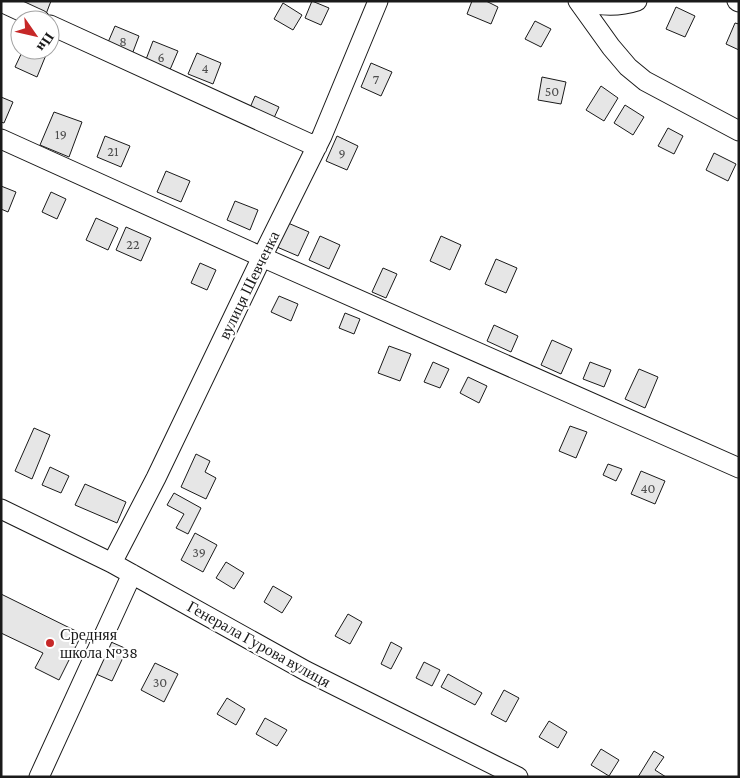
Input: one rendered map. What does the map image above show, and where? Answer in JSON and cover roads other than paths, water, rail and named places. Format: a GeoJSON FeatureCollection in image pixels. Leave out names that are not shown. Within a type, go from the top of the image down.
{"type":"FeatureCollection","features":[{"type":"Feature","properties":{"kind":"street","name":"вулиця Шевченка"},"geometry":{"type":"LineString","coordinates":[[112,564],[156,478],[317,147],[378,1]]}},
{"type":"Feature","properties":{"kind":"street"},"geometry":{"type":"LineString","coordinates":[[579,1],[591,4],[623,5],[637,1]]}},
{"type":"Feature","properties":{"kind":"street"},"geometry":{"type":"LineString","coordinates":[[579,1],[611,47],[628,67],[644,81],[739,131]]}},
{"type":"Feature","properties":{"kind":"street"},"geometry":{"type":"LineString","coordinates":[[1,2],[18,10]]}},
{"type":"Feature","properties":{"kind":"street"},"geometry":{"type":"LineString","coordinates":[[60,30],[317,147]]}},
{"type":"Feature","properties":{"kind":"street"},"geometry":{"type":"LineString","coordinates":[[1,139],[262,257],[739,468]]}},
{"type":"Feature","properties":{"kind":"street","name":"Генерала Гурова вулиця"},"geometry":{"type":"LineString","coordinates":[[1,509],[132,574],[306,671],[518,777]]}},
{"type":"Feature","properties":{"kind":"street"},"geometry":{"type":"LineString","coordinates":[[39,777],[132,574]]}},
{"type":"Feature","properties":{"kind":"place","name":"Средняя школа №38"},"geometry":{"type":"Point","coordinates":[50,643]}}]}
